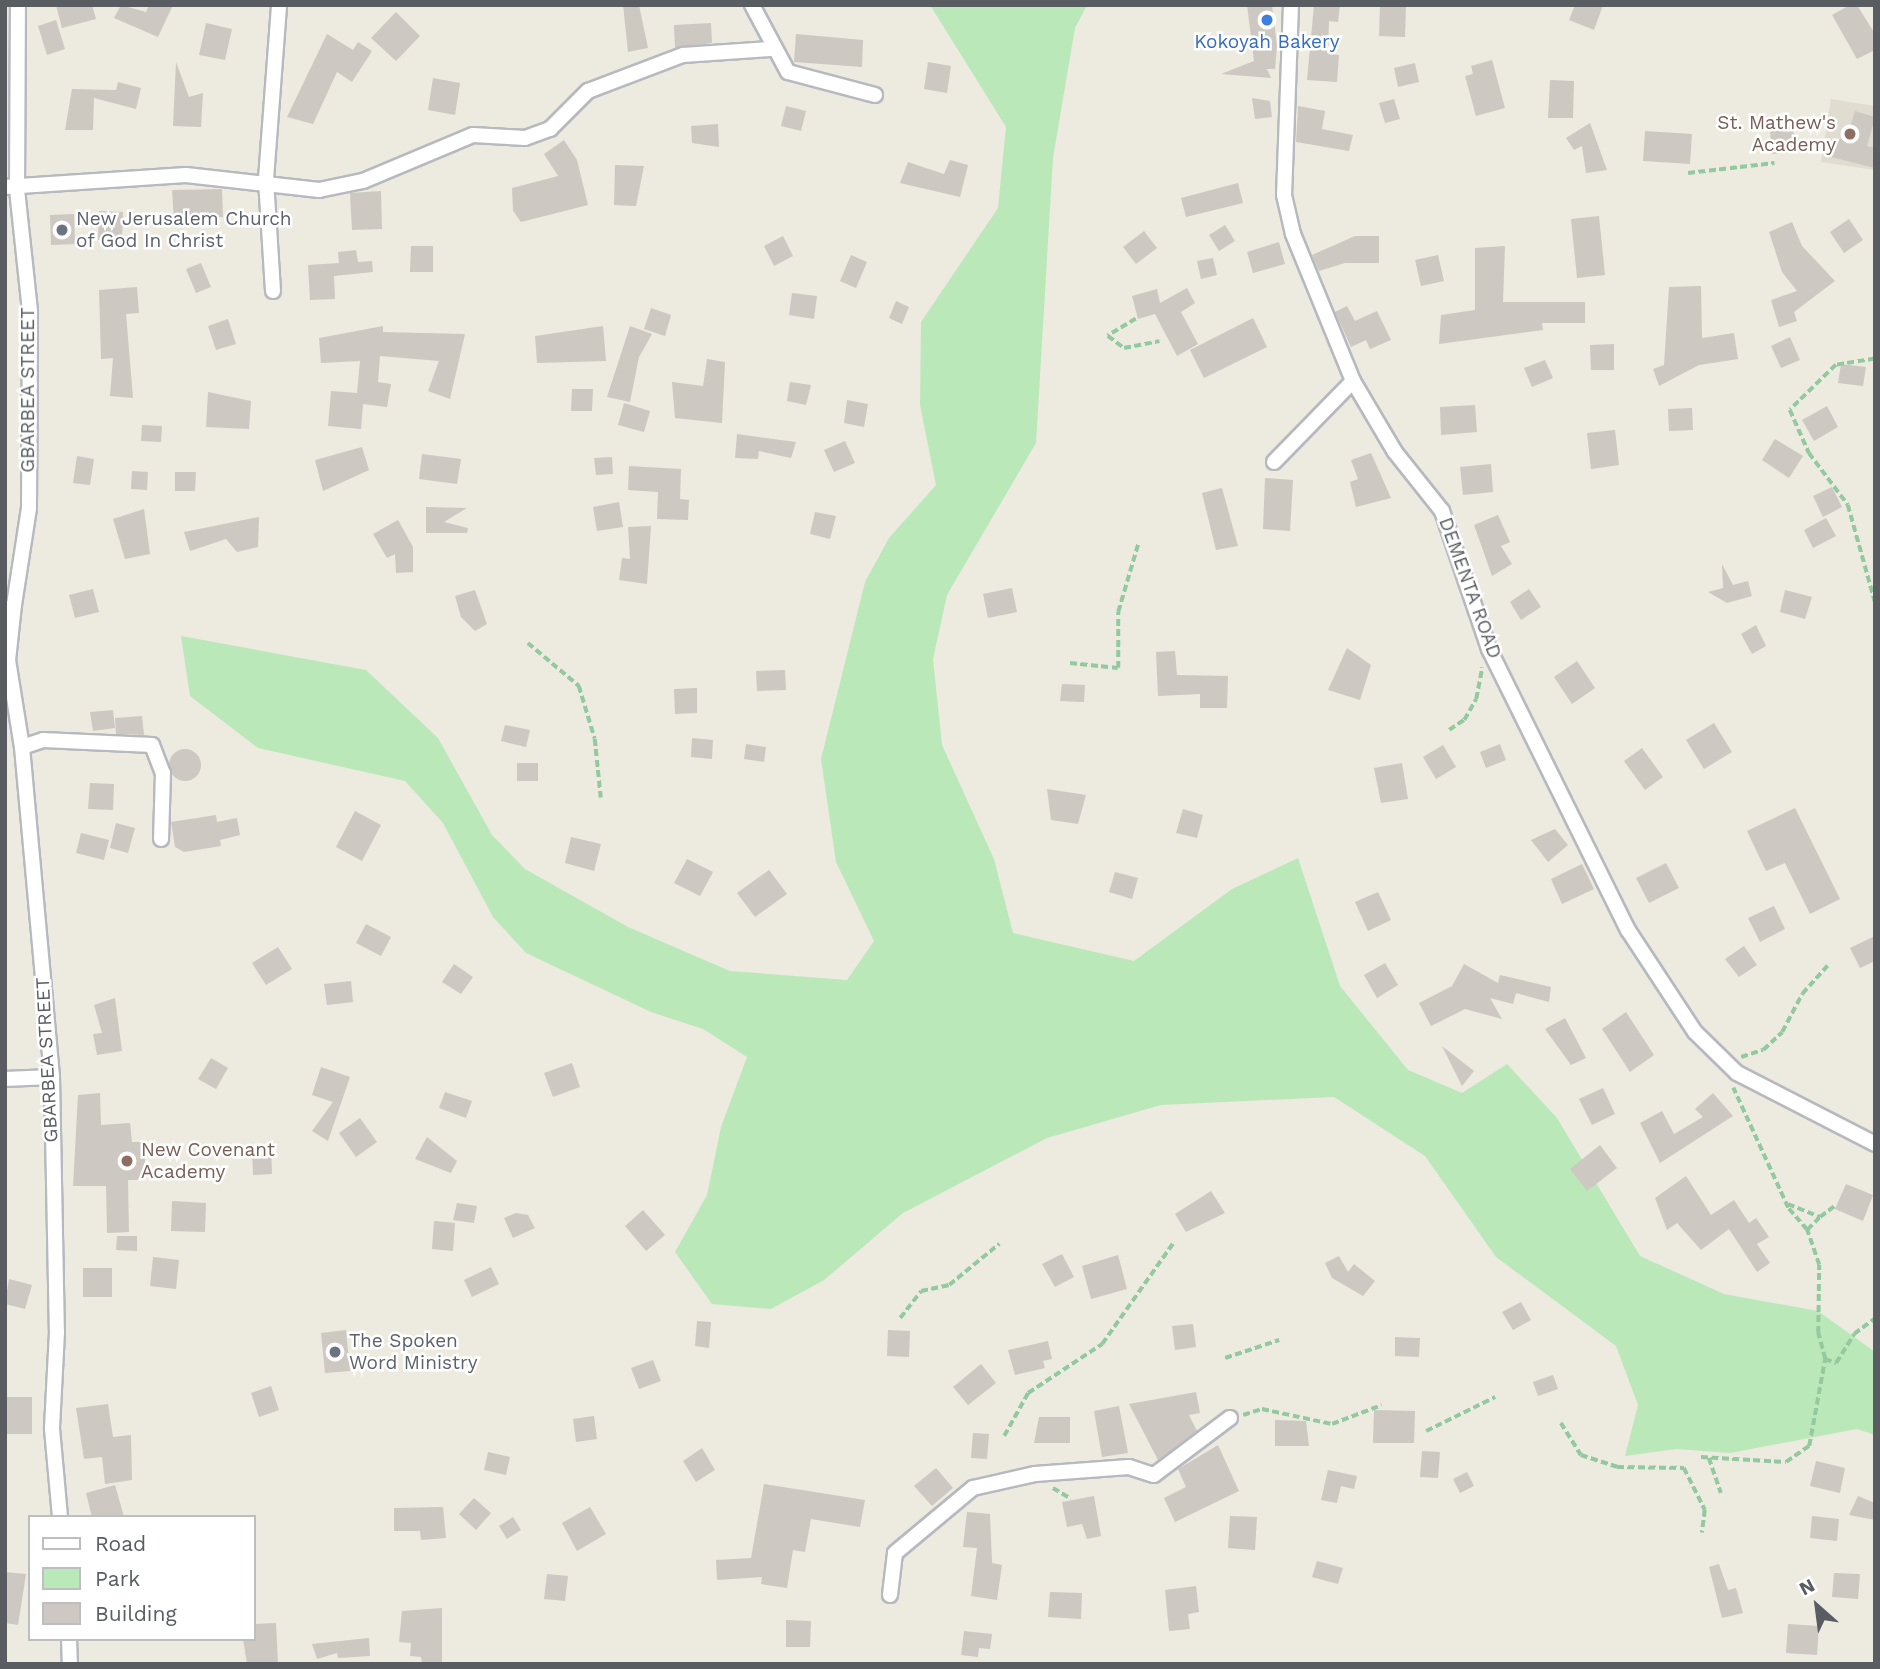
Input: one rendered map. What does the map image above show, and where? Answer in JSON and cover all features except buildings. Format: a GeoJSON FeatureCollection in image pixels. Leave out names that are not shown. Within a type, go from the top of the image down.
{"type":"FeatureCollection","features":[{"type":"Feature","properties":{"kind":"street","name":"GBARBEA STREET"},"geometry":{"type":"LineString","coordinates":[[18,5],[11,188],[30,312],[29,520],[10,609],[8,660],[22,747],[52,1077],[57,1332],[52,1429],[60,1515]]}},
{"type":"Feature","properties":{"kind":"street"},"geometry":{"type":"LineString","coordinates":[[273,291],[266,180],[279,5]]}},
{"type":"Feature","properties":{"kind":"street"},"geometry":{"type":"LineString","coordinates":[[752,5],[770,49],[788,72],[876,95]]}},
{"type":"Feature","properties":{"kind":"street","name":"DEMENTA ROAD"},"geometry":{"type":"LineString","coordinates":[[1291,5],[1284,195],[1293,234],[1353,381],[1395,452],[1442,511],[1489,649],[1628,929],[1695,1032],[1737,1073],[1875,1143]]}},
{"type":"Feature","properties":{"kind":"street"},"geometry":{"type":"LineString","coordinates":[[11,188],[186,175],[266,180],[319,190],[363,181],[473,135],[525,138],[550,129],[589,91],[621,75],[683,55],[770,49]]}},
{"type":"Feature","properties":{"kind":"street"},"geometry":{"type":"LineString","coordinates":[[1274,462],[1353,381]]}},
{"type":"Feature","properties":{"kind":"street"},"geometry":{"type":"LineString","coordinates":[[22,747],[43,740],[152,745],[163,773],[162,839]]}},
{"type":"Feature","properties":{"kind":"street"},"geometry":{"type":"LineString","coordinates":[[5,1079],[52,1077]]}},
{"type":"Feature","properties":{"kind":"street"},"geometry":{"type":"LineString","coordinates":[[890,1595],[895,1553],[973,1488],[1089,1470],[1129,1467],[1154,1475],[1230,1418]]}},
{"type":"Feature","properties":{"kind":"street"},"geometry":{"type":"LineString","coordinates":[[69,1641],[70,1664]]}},
{"type":"Feature","properties":{"kind":"path"},"geometry":{"type":"LineString","coordinates":[[1688,173],[1774,163]]}},
{"type":"Feature","properties":{"kind":"path"},"geometry":{"type":"LineString","coordinates":[[1136,319],[1108,336],[1124,348],[1159,341]]}},
{"type":"Feature","properties":{"kind":"path"},"geometry":{"type":"LineString","coordinates":[[1875,359],[1836,365],[1790,410],[1810,453],[1849,505],[1875,602]]}},
{"type":"Feature","properties":{"kind":"path"},"geometry":{"type":"LineString","coordinates":[[1070,663],[1118,668],[1118,612],[1138,544]]}},
{"type":"Feature","properties":{"kind":"path"},"geometry":{"type":"LineString","coordinates":[[528,643],[579,686],[595,739],[601,798]]}},
{"type":"Feature","properties":{"kind":"path"},"geometry":{"type":"LineString","coordinates":[[1449,730],[1464,720],[1476,699],[1489,649]]}},
{"type":"Feature","properties":{"kind":"path"},"geometry":{"type":"LineString","coordinates":[[1701,1457],[1786,1462],[1810,1446],[1825,1359],[1818,1333],[1819,1265],[1807,1230],[1786,1203],[1733,1088],[1739,1058],[1763,1050],[1782,1032],[1802,994],[1828,966]]}},
{"type":"Feature","properties":{"kind":"path"},"geometry":{"type":"LineString","coordinates":[[1786,1203],[1820,1217]]}},
{"type":"Feature","properties":{"kind":"path"},"geometry":{"type":"LineString","coordinates":[[1807,1230],[1836,1205]]}},
{"type":"Feature","properties":{"kind":"path"},"geometry":{"type":"LineString","coordinates":[[1004,1436],[1028,1393],[1102,1344],[1174,1241]]}},
{"type":"Feature","properties":{"kind":"path"},"geometry":{"type":"LineString","coordinates":[[900,1318],[922,1291],[949,1285],[999,1244]]}},
{"type":"Feature","properties":{"kind":"path"},"geometry":{"type":"LineString","coordinates":[[1825,1359],[1836,1363],[1854,1334],[1875,1318]]}},
{"type":"Feature","properties":{"kind":"path"},"geometry":{"type":"LineString","coordinates":[[1225,1358],[1279,1340]]}},
{"type":"Feature","properties":{"kind":"path"},"geometry":{"type":"LineString","coordinates":[[1426,1431],[1494,1398]]}},
{"type":"Feature","properties":{"kind":"path"},"geometry":{"type":"LineString","coordinates":[[1230,1418],[1262,1409],[1332,1424],[1382,1405]]}},
{"type":"Feature","properties":{"kind":"path"},"geometry":{"type":"LineString","coordinates":[[1561,1423],[1571,1449],[1581,1455],[1617,1467],[1684,1468],[1705,1510],[1702,1533]]}},
{"type":"Feature","properties":{"kind":"path"},"geometry":{"type":"LineString","coordinates":[[1709,1458],[1721,1493]]}},
{"type":"Feature","properties":{"kind":"shaded area","name":"St. Mathew's Academy"},"geometry":{"type":"Polygon","coordinates":[[[1831,99],[1875,106],[1875,170],[1821,162],[1831,99]]]}},
{"type":"Feature","properties":{"kind":"green space"},"geometry":{"type":"Polygon","coordinates":[[[930,5],[1087,5],[1075,28],[1053,158],[1036,443],[947,595],[933,659],[942,745],[994,859],[1013,933],[1134,961],[1232,889],[1298,858],[1340,986],[1408,1070],[1462,1093],[1507,1064],[1557,1118],[1640,1256],[1724,1294],[1818,1311],[1875,1352],[1875,1435],[1857,1429],[1730,1453],[1676,1449],[1625,1456],[1638,1405],[1616,1346],[1496,1257],[1425,1156],[1334,1097],[1161,1105],[1047,1138],[903,1213],[824,1280],[771,1309],[712,1304],[675,1252],[707,1195],[721,1127],[747,1057],[703,1029],[651,1012],[526,953],[493,917],[443,823],[405,781],[258,748],[190,696],[181,636],[366,670],[438,738],[492,835],[525,869],[628,927],[730,971],[847,980],[874,941],[836,862],[821,759],[865,582],[889,538],[936,485],[920,405],[921,322],[998,208],[1006,127],[930,5]]]}},
{"type":"Feature","properties":{"kind":"place","name":"Kokoyah Bakery"},"geometry":{"type":"Point","coordinates":[1267,20]}},
{"type":"Feature","properties":{"kind":"place","name":"St. Mathew's Academy"},"geometry":{"type":"Point","coordinates":[1850,134]}},
{"type":"Feature","properties":{"kind":"place","name":"New Jerusalem Church of God In Christ"},"geometry":{"type":"Point","coordinates":[62,230]}},
{"type":"Feature","properties":{"kind":"place","name":"New Covenant Academy"},"geometry":{"type":"Point","coordinates":[127,1161]}},
{"type":"Feature","properties":{"kind":"place","name":"The Spoken Word Ministry"},"geometry":{"type":"Point","coordinates":[335,1352]}}]}
